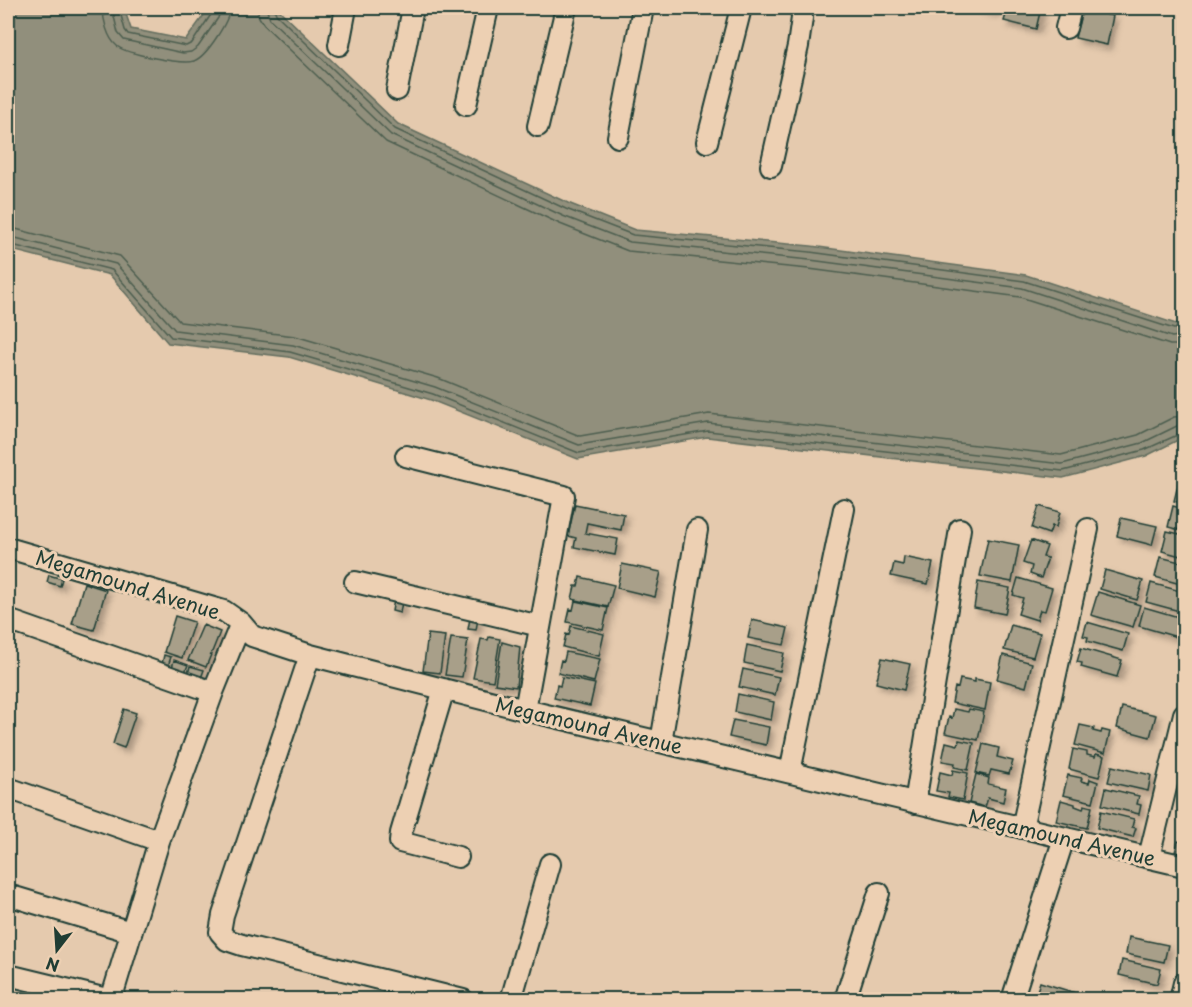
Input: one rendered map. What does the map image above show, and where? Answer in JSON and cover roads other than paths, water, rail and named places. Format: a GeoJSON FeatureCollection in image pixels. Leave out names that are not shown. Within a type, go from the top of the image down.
{"type":"FeatureCollection","features":[{"type":"Feature","properties":{"kind":"street"},"geometry":{"type":"LineString","coordinates":[[339,45],[346,8]]}},
{"type":"Feature","properties":{"kind":"street"},"geometry":{"type":"LineString","coordinates":[[397,90],[413,8]]}},
{"type":"Feature","properties":{"kind":"street"},"geometry":{"type":"LineString","coordinates":[[466,105],[488,8]]}},
{"type":"Feature","properties":{"kind":"street"},"geometry":{"type":"LineString","coordinates":[[538,126],[566,8]]}},
{"type":"Feature","properties":{"kind":"street"},"geometry":{"type":"LineString","coordinates":[[618,137],[643,8]]}},
{"type":"Feature","properties":{"kind":"street"},"geometry":{"type":"LineString","coordinates":[[707,142],[741,8]]}},
{"type":"Feature","properties":{"kind":"street"},"geometry":{"type":"LineString","coordinates":[[771,166],[798,46],[801,8]]}},
{"type":"Feature","properties":{"kind":"street"},"geometry":{"type":"LineString","coordinates":[[1066,28],[1071,8]]}},
{"type":"Feature","properties":{"kind":"street"},"geometry":{"type":"LineString","coordinates":[[406,456],[564,496],[525,710]]}},
{"type":"Feature","properties":{"kind":"street"},"geometry":{"type":"LineString","coordinates":[[790,772],[844,509]]}},
{"type":"Feature","properties":{"kind":"street"},"geometry":{"type":"LineString","coordinates":[[915,803],[960,529]]}},
{"type":"Feature","properties":{"kind":"street"},"geometry":{"type":"LineString","coordinates":[[1022,828],[1088,529]]}},
{"type":"Feature","properties":{"kind":"street"},"geometry":{"type":"LineString","coordinates":[[661,742],[697,530]]}},
{"type":"Feature","properties":{"kind":"street","name":"Megamound Avenue"},"geometry":{"type":"LineString","coordinates":[[8,548],[224,611],[241,623],[252,636],[310,655],[525,710],[1185,866]]}},
{"type":"Feature","properties":{"kind":"street"},"geometry":{"type":"LineString","coordinates":[[355,582],[540,626]]}},
{"type":"Feature","properties":{"kind":"street"},"geometry":{"type":"LineString","coordinates":[[8,620],[213,692]]}},
{"type":"Feature","properties":{"kind":"street"},"geometry":{"type":"LineString","coordinates":[[8,975],[111,999],[159,841],[213,692],[241,623]]}},
{"type":"Feature","properties":{"kind":"street"},"geometry":{"type":"LineString","coordinates":[[310,655],[223,915],[220,932],[228,940],[242,945],[463,999]]}},
{"type":"Feature","properties":{"kind":"street"},"geometry":{"type":"LineString","coordinates":[[444,689],[400,842],[458,857]]}},
{"type":"Feature","properties":{"kind":"street"},"geometry":{"type":"LineString","coordinates":[[1149,857],[1185,714]]}},
{"type":"Feature","properties":{"kind":"street"},"geometry":{"type":"LineString","coordinates":[[8,788],[159,841]]}},
{"type":"Feature","properties":{"kind":"street"},"geometry":{"type":"LineString","coordinates":[[1012,999],[1064,838]]}},
{"type":"Feature","properties":{"kind":"street"},"geometry":{"type":"LineString","coordinates":[[511,999],[550,864]]}},
{"type":"Feature","properties":{"kind":"street"},"geometry":{"type":"LineString","coordinates":[[844,999],[879,893]]}},
{"type":"Feature","properties":{"kind":"street"},"geometry":{"type":"LineString","coordinates":[[8,895],[131,932]]}},
{"type":"Feature","properties":{"kind":"street"},"geometry":{"type":"LineString","coordinates":[[1180,999],[1185,983]]}},
{"type":"Feature","properties":{"kind":"water"},"geometry":{"type":"Polygon","coordinates":[[[8,8],[124,8],[131,29],[186,40],[209,8],[277,8],[398,124],[568,203],[635,230],[811,246],[1026,275],[1176,324],[1184,319],[1184,437],[1146,456],[1063,478],[707,437],[578,459],[431,400],[289,357],[168,343],[110,275],[8,249],[8,8]]]}}]}
